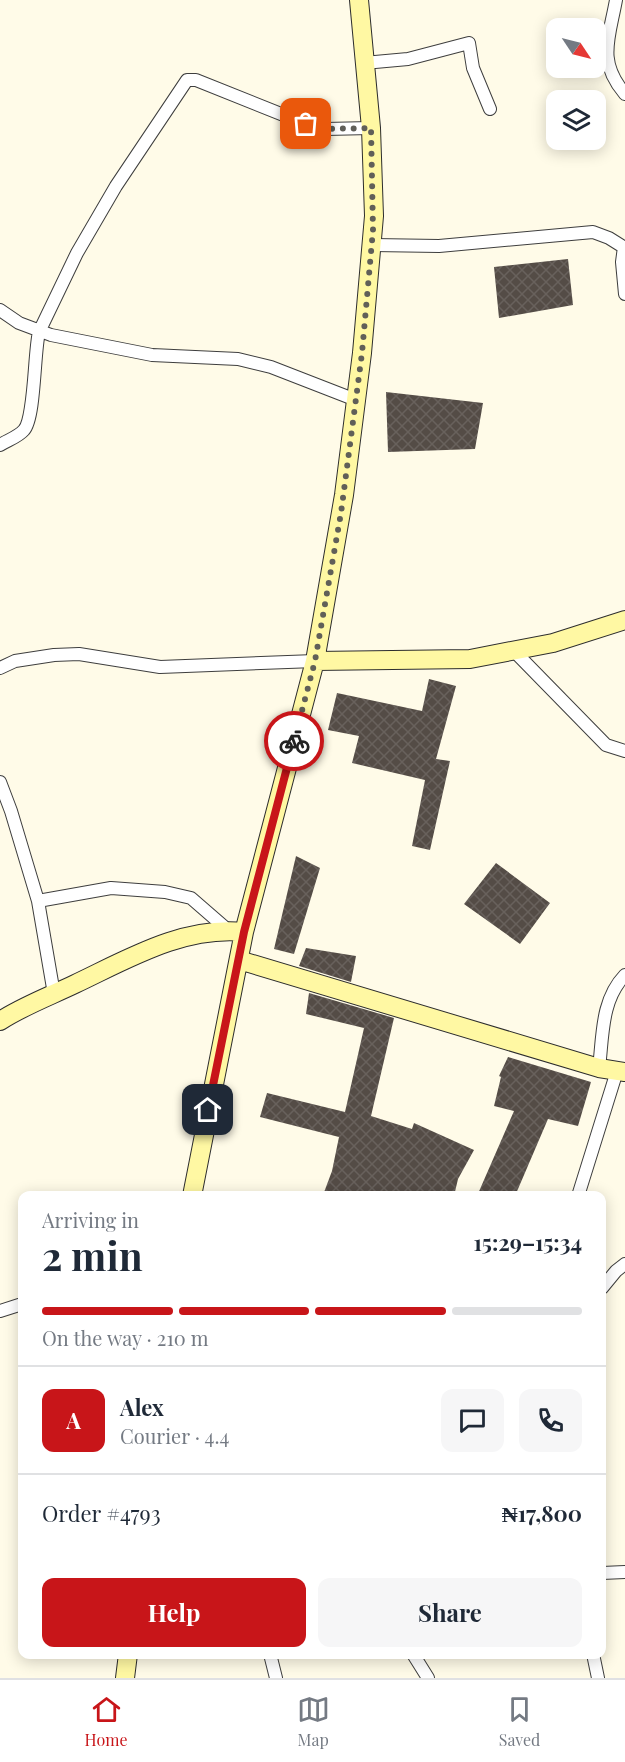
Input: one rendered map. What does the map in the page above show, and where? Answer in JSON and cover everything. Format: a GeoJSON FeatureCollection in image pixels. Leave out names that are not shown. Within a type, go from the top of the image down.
{"type":"FeatureCollection","features":[{"type":"Feature","properties":{"kind":"main road"},"geometry":{"type":"LineString","coordinates":[[193,1191],[239,960],[236,932],[315,661],[344,495],[373,245],[374,216],[371,128],[359,0]]}},
{"type":"Feature","properties":{"kind":"main road"},"geometry":{"type":"LineString","coordinates":[[315,661],[470,659],[553,643],[625,620]]}},
{"type":"Feature","properties":{"kind":"main road"},"geometry":{"type":"LineString","coordinates":[[0,1021],[148,949],[211,931],[236,932]]}},
{"type":"Feature","properties":{"kind":"main road"},"geometry":{"type":"LineString","coordinates":[[239,960],[613,1070]]}},
{"type":"Feature","properties":{"kind":"main road"},"geometry":{"type":"LineString","coordinates":[[125,1678],[127,1659]]}},
{"type":"Feature","properties":{"kind":"street"},"geometry":{"type":"LineString","coordinates":[[616,0],[607,54],[608,68],[625,94]]}},
{"type":"Feature","properties":{"kind":"street"},"geometry":{"type":"LineString","coordinates":[[364,63],[408,59],[469,43],[473,68],[490,109]]}},
{"type":"Feature","properties":{"kind":"street"},"geometry":{"type":"LineString","coordinates":[[0,445],[19,434],[29,423],[39,332],[77,253],[110,195],[187,80],[196,80],[306,124],[325,129],[371,128]]}},
{"type":"Feature","properties":{"kind":"street"},"geometry":{"type":"LineString","coordinates":[[373,245],[439,246],[592,232],[609,238],[625,248],[622,262],[625,294]]}},
{"type":"Feature","properties":{"kind":"street"},"geometry":{"type":"LineString","coordinates":[[0,310],[19,323],[39,332],[152,355],[238,360],[272,367],[356,400]]}},
{"type":"Feature","properties":{"kind":"street"},"geometry":{"type":"LineString","coordinates":[[515,652],[606,745],[625,751]]}},
{"type":"Feature","properties":{"kind":"street"},"geometry":{"type":"LineString","coordinates":[[0,668],[15,661],[79,654],[160,667],[315,661]]}},
{"type":"Feature","properties":{"kind":"street"},"geometry":{"type":"LineString","coordinates":[[0,782],[38,902],[54,994]]}},
{"type":"Feature","properties":{"kind":"street"},"geometry":{"type":"LineString","coordinates":[[38,902],[111,888],[165,892],[191,898],[236,932]]}},
{"type":"Feature","properties":{"kind":"street"},"geometry":{"type":"LineString","coordinates":[[579,1191],[613,1070],[607,1002],[616,984],[625,975]]}},
{"type":"Feature","properties":{"kind":"street"},"geometry":{"type":"LineString","coordinates":[[606,1283],[625,1264]]}},
{"type":"Feature","properties":{"kind":"street"},"geometry":{"type":"LineString","coordinates":[[0,1311],[18,1305]]}},
{"type":"Feature","properties":{"kind":"street"},"geometry":{"type":"LineString","coordinates":[[606,1573],[625,1572]]}},
{"type":"Feature","properties":{"kind":"street"},"geometry":{"type":"LineString","coordinates":[[271,1659],[276,1678]]}},
{"type":"Feature","properties":{"kind":"street"},"geometry":{"type":"LineString","coordinates":[[416,1659],[428,1678]]}},
{"type":"Feature","properties":{"kind":"street"},"geometry":{"type":"LineString","coordinates":[[594,1659],[598,1678]]}},
{"type":"Feature","properties":{"kind":"building"},"geometry":{"type":"Polygon","coordinates":[[[568,259],[573,305],[499,318],[494,267],[568,259]]]}},
{"type":"Feature","properties":{"kind":"building"},"geometry":{"type":"Polygon","coordinates":[[[386,392],[483,403],[475,449],[388,452],[386,392]]]}},
{"type":"Feature","properties":{"kind":"building"},"geometry":{"type":"Polygon","coordinates":[[[429,679],[456,686],[436,759],[450,761],[430,850],[412,846],[425,780],[352,763],[359,736],[328,730],[337,693],[422,711],[429,679]]]}},
{"type":"Feature","properties":{"kind":"building"},"geometry":{"type":"Polygon","coordinates":[[[296,856],[320,868],[294,954],[274,949],[296,856]]]}},
{"type":"Feature","properties":{"kind":"building"},"geometry":{"type":"Polygon","coordinates":[[[496,863],[550,903],[520,944],[464,904],[496,863]]]}},
{"type":"Feature","properties":{"kind":"building"},"geometry":{"type":"Polygon","coordinates":[[[306,948],[356,956],[351,982],[299,966],[306,948]]]}},
{"type":"Feature","properties":{"kind":"building"},"geometry":{"type":"Polygon","coordinates":[[[309,993],[394,1018],[371,1116],[412,1129],[414,1123],[474,1150],[458,1179],[455,1191],[324,1191],[332,1171],[339,1137],[260,1117],[267,1093],[345,1112],[364,1028],[306,1014],[309,993]]]}},
{"type":"Feature","properties":{"kind":"building"},"geometry":{"type":"Polygon","coordinates":[[[508,1057],[591,1082],[578,1126],[548,1119],[517,1191],[479,1191],[514,1111],[494,1106],[501,1077],[499,1076],[508,1057]]]}},
{"type":"Feature","properties":{"kind":"way so far"},"geometry":{"type":"LineString","coordinates":[[294,741],[315,661],[344,495],[362,353],[374,216],[371,128],[325,129],[306,124]]}},
{"type":"Feature","properties":{"kind":"route"},"geometry":{"type":"LineString","coordinates":[[208,1110],[244,932],[294,741]]}}]}
